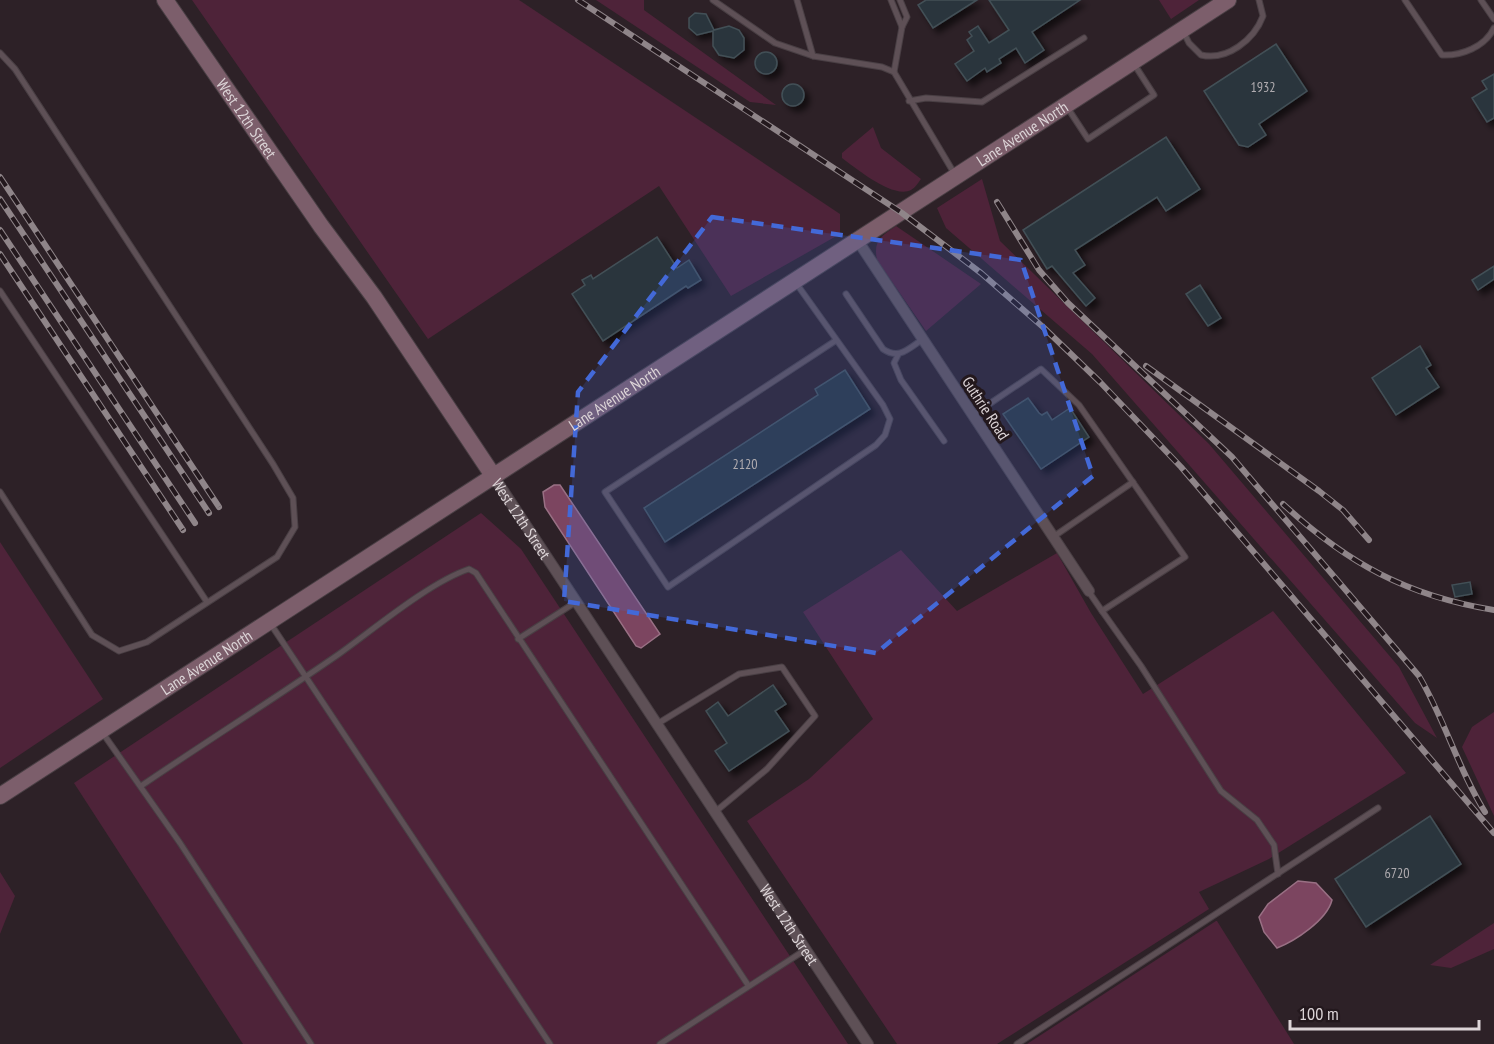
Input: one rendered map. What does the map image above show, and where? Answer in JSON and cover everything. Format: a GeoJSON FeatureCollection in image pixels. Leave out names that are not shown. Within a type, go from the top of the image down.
{"type":"FeatureCollection","features":[{"type":"Feature","properties":{"kind":"main road","name":"West 12th Street"},"geometry":{"type":"LineString","coordinates":[[165,0],[321,226],[374,297],[494,477]]}},
{"type":"Feature","properties":{"kind":"main road","name":"Lane Avenue North"},"geometry":{"type":"LineString","coordinates":[[0,796],[1228,0]]}},
{"type":"Feature","properties":{"kind":"street","name":"Guthrie Road"},"geometry":{"type":"LineString","coordinates":[[858,241],[1089,591]]}},
{"type":"Feature","properties":{"kind":"street","name":"West 12th Street"},"geometry":{"type":"LineString","coordinates":[[494,477],[868,1044]]}},
{"type":"Feature","properties":{"kind":"lane"},"geometry":{"type":"LineString","coordinates":[[713,0],[775,43],[813,56],[882,67],[894,72]]}},
{"type":"Feature","properties":{"kind":"lane"},"geometry":{"type":"LineString","coordinates":[[797,0],[813,56]]}},
{"type":"Feature","properties":{"kind":"lane"},"geometry":{"type":"LineString","coordinates":[[891,0],[902,27]]}},
{"type":"Feature","properties":{"kind":"lane"},"geometry":{"type":"LineString","coordinates":[[900,0],[907,17],[902,27],[894,72],[956,177]]}},
{"type":"Feature","properties":{"kind":"lane"},"geometry":{"type":"LineString","coordinates":[[1182,30],[1189,44],[1201,55],[1224,54],[1248,39],[1260,25],[1263,8],[1259,0]]}},
{"type":"Feature","properties":{"kind":"lane"},"geometry":{"type":"LineString","coordinates":[[1405,0],[1442,55],[1459,54],[1472,49],[1488,38],[1494,28]]}},
{"type":"Feature","properties":{"kind":"lane"},"geometry":{"type":"LineString","coordinates":[[1481,0],[1494,19]]}},
{"type":"Feature","properties":{"kind":"lane"},"geometry":{"type":"LineString","coordinates":[[909,100],[926,98],[982,102],[1084,38]]}},
{"type":"Feature","properties":{"kind":"lane"},"geometry":{"type":"LineString","coordinates":[[0,53],[22,79],[293,498],[295,527],[277,557],[147,642],[119,651],[92,635],[0,492]]}},
{"type":"Feature","properties":{"kind":"lane"},"geometry":{"type":"LineString","coordinates":[[1066,106],[1088,139],[1154,95],[1133,62]]}},
{"type":"Feature","properties":{"kind":"lane"},"geometry":{"type":"LineString","coordinates":[[795,282],[835,340],[858,366],[883,405],[890,418],[885,435],[876,445],[668,587],[605,492],[835,340]]}},
{"type":"Feature","properties":{"kind":"lane"},"geometry":{"type":"LineString","coordinates":[[0,291],[207,602]]}},
{"type":"Feature","properties":{"kind":"lane"},"geometry":{"type":"LineString","coordinates":[[846,294],[883,348],[892,355],[898,355]]}},
{"type":"Feature","properties":{"kind":"lane"},"geometry":{"type":"LineString","coordinates":[[923,339],[898,355],[894,363],[902,380],[944,441]]}},
{"type":"Feature","properties":{"kind":"lane"},"geometry":{"type":"LineString","coordinates":[[973,415],[1041,369],[1079,405],[1185,557],[1102,611]]}},
{"type":"Feature","properties":{"kind":"lane"},"geometry":{"type":"LineString","coordinates":[[1053,537],[1133,482]]}},
{"type":"Feature","properties":{"kind":"lane"},"geometry":{"type":"LineString","coordinates":[[141,786],[306,677],[427,592],[456,574],[469,569],[476,573],[748,985]]}},
{"type":"Feature","properties":{"kind":"lane"},"geometry":{"type":"LineString","coordinates":[[1089,591],[1141,666],[1221,791],[1257,820],[1274,845],[1278,873]]}},
{"type":"Feature","properties":{"kind":"lane"},"geometry":{"type":"LineString","coordinates":[[518,639],[576,602]]}},
{"type":"Feature","properties":{"kind":"lane"},"geometry":{"type":"LineString","coordinates":[[269,622],[550,1044]]}},
{"type":"Feature","properties":{"kind":"lane"},"geometry":{"type":"LineString","coordinates":[[657,724],[739,674],[782,667],[815,716],[767,769],[715,812]]}},
{"type":"Feature","properties":{"kind":"lane"},"geometry":{"type":"LineString","coordinates":[[101,731],[141,786],[311,1044]]}},
{"type":"Feature","properties":{"kind":"lane"},"geometry":{"type":"LineString","coordinates":[[1017,1044],[1378,808]]}},
{"type":"Feature","properties":{"kind":"lane"},"geometry":{"type":"LineString","coordinates":[[660,1044],[805,950]]}},
{"type":"Feature","properties":{"kind":"highlighted area"},"geometry":{"type":"Polygon","coordinates":[[[712,217],[1021,260],[1093,476],[876,653],[564,601],[578,392],[712,217]]]}},
{"type":"Feature","properties":{"kind":"shaded area"},"geometry":{"type":"Polygon","coordinates":[[[192,0],[519,0],[840,214],[840,234],[731,296],[659,186],[428,339],[192,0]]]}},
{"type":"Feature","properties":{"kind":"shaded area"},"geometry":{"type":"Polygon","coordinates":[[[596,0],[644,0],[644,10],[776,105],[750,102],[596,0]]]}},
{"type":"Feature","properties":{"kind":"shaded area"},"geometry":{"type":"Polygon","coordinates":[[[1159,0],[1199,0],[1171,19],[1159,0]]]}},
{"type":"Feature","properties":{"kind":"shaded area"},"geometry":{"type":"Polygon","coordinates":[[[873,127],[881,148],[921,179],[911,190],[903,192],[885,187],[842,158],[842,153],[873,127]]]}},
{"type":"Feature","properties":{"kind":"shaded area"},"geometry":{"type":"Polygon","coordinates":[[[982,179],[1000,241],[1209,444],[1399,667],[1437,738],[1415,723],[1092,354],[946,228],[937,208],[982,179]]]}},
{"type":"Feature","properties":{"kind":"shaded area"},"geometry":{"type":"Polygon","coordinates":[[[896,226],[981,284],[926,331],[877,260],[876,248],[879,240],[896,226]]]}},
{"type":"Feature","properties":{"kind":"shaded area"},"geometry":{"type":"Polygon","coordinates":[[[554,485],[560,485],[660,634],[641,648],[636,646],[545,507],[543,492],[554,485]]]}},
{"type":"Feature","properties":{"kind":"shaded area"},"geometry":{"type":"Polygon","coordinates":[[[481,513],[521,549],[848,1044],[243,1044],[74,783],[481,513]]]}},
{"type":"Feature","properties":{"kind":"shaded area"},"geometry":{"type":"Polygon","coordinates":[[[0,542],[103,699],[0,768],[0,542]]]}},
{"type":"Feature","properties":{"kind":"shaded area"},"geometry":{"type":"Polygon","coordinates":[[[901,550],[957,611],[1057,553],[1091,613],[1143,694],[1273,611],[1406,773],[1269,859],[1199,892],[1209,909],[997,1044],[897,1044],[747,821],[809,779],[873,719],[803,612],[901,550]]]}},
{"type":"Feature","properties":{"kind":"shaded area"},"geometry":{"type":"Polygon","coordinates":[[[1494,712],[1494,816],[1462,747],[1472,727],[1494,712]]]}},
{"type":"Feature","properties":{"kind":"shaded area"},"geometry":{"type":"Polygon","coordinates":[[[0,872],[15,896],[0,934],[0,872]]]}},
{"type":"Feature","properties":{"kind":"shaded area"},"geometry":{"type":"Polygon","coordinates":[[[1298,881],[1316,883],[1332,900],[1329,908],[1317,922],[1301,935],[1277,948],[1264,932],[1259,917],[1268,904],[1298,881]]]}},
{"type":"Feature","properties":{"kind":"shaded area"},"geometry":{"type":"Polygon","coordinates":[[[1216,921],[1294,1044],[1027,1044],[1216,921]]]}},
{"type":"Feature","properties":{"kind":"shaded area"},"geometry":{"type":"Polygon","coordinates":[[[1494,923],[1494,949],[1451,968],[1430,965],[1494,923]]]}},
{"type":"Feature","properties":{"kind":"building"},"geometry":{"type":"Polygon","coordinates":[[[926,0],[977,0],[933,28],[918,5],[926,0]]]}},
{"type":"Feature","properties":{"kind":"building"},"geometry":{"type":"Polygon","coordinates":[[[989,0],[1080,0],[1032,32],[1044,50],[1025,63],[1016,48],[999,59],[1001,63],[987,72],[985,68],[967,81],[955,64],[974,51],[967,40],[972,36],[969,32],[978,26],[989,43],[1009,30],[989,0]]]}},
{"type":"Feature","properties":{"kind":"building"},"geometry":{"type":"Polygon","coordinates":[[[695,13],[706,14],[714,30],[729,26],[739,30],[744,38],[744,50],[734,58],[719,55],[713,46],[713,31],[697,35],[689,28],[689,18],[695,13]]]}},
{"type":"Feature","properties":{"kind":"building"},"geometry":{"type":"Polygon","coordinates":[[[1276,44],[1307,91],[1259,124],[1266,135],[1248,147],[1239,145],[1204,91],[1276,44]]]}},
{"type":"Feature","properties":{"kind":"building"},"geometry":{"type":"Polygon","coordinates":[[[766,52],[774,55],[777,63],[774,71],[766,74],[758,71],[755,63],[758,55],[766,52]]]}},
{"type":"Feature","properties":{"kind":"building"},"geometry":{"type":"Polygon","coordinates":[[[1494,74],[1494,118],[1487,122],[1472,98],[1487,89],[1482,81],[1494,74]]]}},
{"type":"Feature","properties":{"kind":"building"},"geometry":{"type":"Polygon","coordinates":[[[793,84],[801,87],[804,95],[801,103],[793,106],[785,103],[782,95],[785,87],[793,84]]]}},
{"type":"Feature","properties":{"kind":"building"},"geometry":{"type":"Polygon","coordinates":[[[1166,137],[1200,189],[1166,211],[1157,197],[1075,250],[1085,265],[1073,273],[1095,298],[1086,306],[1052,266],[1047,269],[1023,230],[1166,137]]]}},
{"type":"Feature","properties":{"kind":"building"},"geometry":{"type":"Polygon","coordinates":[[[657,237],[677,268],[689,260],[701,280],[688,288],[686,286],[603,341],[572,294],[585,285],[582,280],[591,275],[593,279],[657,237]]]}},
{"type":"Feature","properties":{"kind":"building"},"geometry":{"type":"Polygon","coordinates":[[[1494,266],[1494,279],[1478,290],[1472,280],[1494,266]]]}},
{"type":"Feature","properties":{"kind":"building"},"geometry":{"type":"Polygon","coordinates":[[[1200,285],[1221,318],[1208,326],[1186,294],[1200,285]]]}},
{"type":"Feature","properties":{"kind":"building"},"geometry":{"type":"Polygon","coordinates":[[[1420,346],[1431,365],[1426,368],[1439,387],[1396,415],[1372,378],[1420,346]]]}},
{"type":"Feature","properties":{"kind":"building"},"geometry":{"type":"Polygon","coordinates":[[[845,370],[870,409],[665,542],[644,508],[818,395],[815,389],[845,370]]]}},
{"type":"Feature","properties":{"kind":"building"},"geometry":{"type":"Polygon","coordinates":[[[1028,398],[1039,413],[1042,415],[1047,412],[1052,420],[1070,408],[1089,437],[1041,469],[1003,414],[1028,398]]]}},
{"type":"Feature","properties":{"kind":"building"},"geometry":{"type":"Polygon","coordinates":[[[1470,582],[1472,594],[1455,597],[1452,585],[1470,582]]]}},
{"type":"Feature","properties":{"kind":"building"},"geometry":{"type":"Polygon","coordinates":[[[773,685],[786,704],[775,711],[789,731],[729,771],[715,751],[727,743],[706,711],[718,702],[728,716],[773,685]]]}},
{"type":"Feature","properties":{"kind":"building"},"geometry":{"type":"Polygon","coordinates":[[[1430,816],[1461,864],[1366,927],[1335,879],[1430,816]]]}},
{"type":"Feature","properties":{"kind":"railway"},"geometry":{"type":"LineString","coordinates":[[578,0],[902,213],[981,273],[1043,327],[1100,382],[1181,467],[1494,833]]}},
{"type":"Feature","properties":{"kind":"railway"},"geometry":{"type":"LineString","coordinates":[[0,177],[219,507]]}},
{"type":"Feature","properties":{"kind":"railway"},"geometry":{"type":"LineString","coordinates":[[0,199],[209,513]]}},
{"type":"Feature","properties":{"kind":"railway"},"geometry":{"type":"LineString","coordinates":[[997,202],[1039,270],[1068,303],[1232,457],[1419,676],[1475,796],[1485,812]]}},
{"type":"Feature","properties":{"kind":"railway"},"geometry":{"type":"LineString","coordinates":[[0,230],[195,523]]}},
{"type":"Feature","properties":{"kind":"railway"},"geometry":{"type":"LineString","coordinates":[[0,254],[183,530]]}},
{"type":"Feature","properties":{"kind":"railway"},"geometry":{"type":"LineString","coordinates":[[1146,366],[1319,491],[1343,510],[1369,540]]}},
{"type":"Feature","properties":{"kind":"railway"},"geometry":{"type":"LineString","coordinates":[[1283,504],[1331,543],[1380,574],[1433,596],[1494,610]]}}]}
